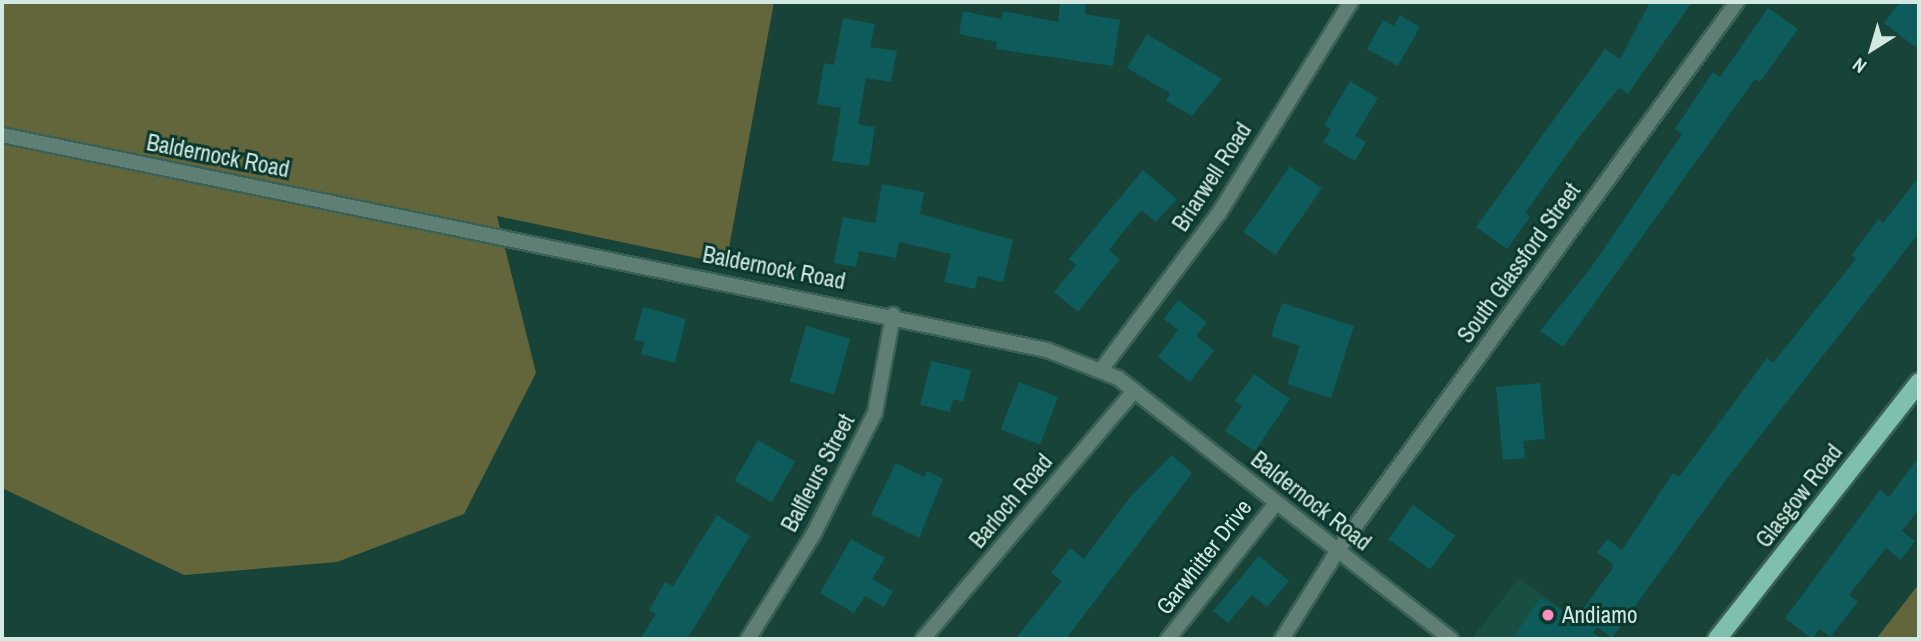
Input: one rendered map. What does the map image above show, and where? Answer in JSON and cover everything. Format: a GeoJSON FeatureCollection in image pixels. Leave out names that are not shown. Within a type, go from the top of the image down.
{"type":"FeatureCollection","features":[{"type":"Feature","properties":{"kind":"main road","name":"Glasgow Road"},"geometry":{"type":"LineString","coordinates":[[1724,637],[1919,383]]}},
{"type":"Feature","properties":{"kind":"street","name":"Briarwell Road"},"geometry":{"type":"LineString","coordinates":[[1101,370],[1219,213],[1351,2]]}},
{"type":"Feature","properties":{"kind":"street","name":"South Glassford Street"},"geometry":{"type":"LineString","coordinates":[[1282,639],[1338,551],[1737,2]]}},
{"type":"Feature","properties":{"kind":"street","name":"Baldernock Road"},"geometry":{"type":"LineString","coordinates":[[2,135],[894,315],[1047,350],[1101,370],[1134,391],[1451,639]]}},
{"type":"Feature","properties":{"kind":"street","name":"Balfleurs Street"},"geometry":{"type":"LineString","coordinates":[[748,639],[813,535],[875,414],[894,315]]}},
{"type":"Feature","properties":{"kind":"street","name":"Barloch Road"},"geometry":{"type":"LineString","coordinates":[[923,639],[1134,391]]}},
{"type":"Feature","properties":{"kind":"street","name":"Garwhitter Drive"},"geometry":{"type":"LineString","coordinates":[[1168,639],[1276,503]]}},
{"type":"Feature","properties":{"kind":"shaded area"},"geometry":{"type":"Polygon","coordinates":[[[2,2],[774,2],[726,264],[497,216],[536,373],[464,514],[337,562],[184,575],[2,488],[2,2]]]}},
{"type":"Feature","properties":{"kind":"shaded area"},"geometry":{"type":"Polygon","coordinates":[[[1519,578],[1603,639],[1471,639],[1519,578]]]}},
{"type":"Feature","properties":{"kind":"shaded area"},"geometry":{"type":"Polygon","coordinates":[[[1919,584],[1919,639],[1876,639],[1919,584]]]}},
{"type":"Feature","properties":{"kind":"building"},"geometry":{"type":"Polygon","coordinates":[[[1060,2],[1086,2],[1085,14],[1120,20],[1113,66],[996,49],[997,42],[959,34],[963,11],[1001,19],[1003,11],[1058,22],[1060,2]]]}},
{"type":"Feature","properties":{"kind":"building"},"geometry":{"type":"Polygon","coordinates":[[[1650,2],[1692,2],[1628,94],[1619,88],[1580,136],[1525,213],[1530,217],[1507,249],[1476,227],[1605,49],[1620,59],[1650,2]]]}},
{"type":"Feature","properties":{"kind":"building"},"geometry":{"type":"Polygon","coordinates":[[[1900,2],[1919,2],[1919,50],[1884,23],[1900,2]]]}},
{"type":"Feature","properties":{"kind":"building"},"geometry":{"type":"Polygon","coordinates":[[[1768,8],[1798,29],[1760,82],[1755,79],[1563,347],[1540,331],[1590,269],[1682,134],[1675,129],[1713,72],[1720,77],[1768,8]]]}},
{"type":"Feature","properties":{"kind":"building"},"geometry":{"type":"Polygon","coordinates":[[[1400,15],[1420,27],[1398,66],[1367,49],[1383,20],[1394,26],[1400,15]]]}},
{"type":"Feature","properties":{"kind":"building"},"geometry":{"type":"Polygon","coordinates":[[[843,18],[875,24],[870,47],[897,51],[891,82],[866,78],[858,124],[875,127],[869,166],[832,161],[841,108],[817,104],[824,63],[834,65],[843,18]]]}},
{"type":"Feature","properties":{"kind":"building"},"geometry":{"type":"Polygon","coordinates":[[[1147,34],[1222,79],[1192,116],[1166,101],[1170,93],[1127,68],[1147,34]]]}},
{"type":"Feature","properties":{"kind":"building"},"geometry":{"type":"Polygon","coordinates":[[[1350,81],[1378,98],[1355,136],[1366,142],[1355,161],[1323,142],[1331,129],[1324,125],[1350,81]]]}},
{"type":"Feature","properties":{"kind":"building"},"geometry":{"type":"Polygon","coordinates":[[[1290,166],[1322,188],[1275,255],[1244,232],[1290,166]]]}},
{"type":"Feature","properties":{"kind":"building"},"geometry":{"type":"Polygon","coordinates":[[[1143,170],[1177,199],[1156,222],[1141,210],[1109,250],[1120,259],[1078,312],[1054,292],[1076,265],[1069,259],[1143,170]]]}},
{"type":"Feature","properties":{"kind":"building"},"geometry":{"type":"Polygon","coordinates":[[[1919,177],[1919,233],[1728,477],[1612,638],[1597,627],[1593,633],[1602,639],[1512,639],[1541,597],[1575,620],[1611,571],[1613,564],[1597,552],[1608,539],[1622,550],[1673,473],[1679,477],[1767,358],[1773,363],[1856,259],[1852,255],[1878,219],[1883,223],[1919,177]]]}},
{"type":"Feature","properties":{"kind":"building"},"geometry":{"type":"Polygon","coordinates":[[[882,184],[924,192],[920,214],[1013,240],[1003,282],[978,276],[975,289],[944,282],[951,254],[899,242],[896,258],[859,251],[856,267],[834,263],[843,217],[875,223],[882,184]]]}},
{"type":"Feature","properties":{"kind":"building"},"geometry":{"type":"Polygon","coordinates":[[[1178,300],[1207,322],[1196,336],[1214,350],[1190,382],[1158,357],[1178,330],[1164,319],[1178,300]]]}},
{"type":"Feature","properties":{"kind":"building"},"geometry":{"type":"Polygon","coordinates":[[[1282,303],[1354,326],[1331,398],[1287,384],[1300,346],[1271,336],[1282,303]]]}},
{"type":"Feature","properties":{"kind":"building"},"geometry":{"type":"Polygon","coordinates":[[[643,307],[686,319],[675,363],[641,354],[645,342],[634,340],[643,307]]]}},
{"type":"Feature","properties":{"kind":"building"},"geometry":{"type":"Polygon","coordinates":[[[806,326],[850,339],[834,394],[790,382],[806,326]]]}},
{"type":"Feature","properties":{"kind":"building"},"geometry":{"type":"Polygon","coordinates":[[[931,361],[971,370],[963,402],[953,399],[950,412],[920,405],[931,361]]]}},
{"type":"Feature","properties":{"kind":"building"},"geometry":{"type":"Polygon","coordinates":[[[1254,374],[1290,399],[1255,451],[1225,431],[1242,406],[1235,401],[1254,374]]]}},
{"type":"Feature","properties":{"kind":"building"},"geometry":{"type":"Polygon","coordinates":[[[1019,382],[1058,397],[1040,445],[1001,430],[1019,382]]]}},
{"type":"Feature","properties":{"kind":"building"},"geometry":{"type":"Polygon","coordinates":[[[1540,383],[1545,439],[1523,441],[1525,458],[1503,460],[1496,387],[1540,383]]]}},
{"type":"Feature","properties":{"kind":"building"},"geometry":{"type":"Polygon","coordinates":[[[758,440],[795,462],[772,502],[734,481],[758,440]]]}},
{"type":"Feature","properties":{"kind":"building"},"geometry":{"type":"Polygon","coordinates":[[[1172,455],[1192,473],[1066,639],[1015,639],[1062,581],[1051,573],[1070,548],[1084,559],[1130,497],[1172,455]]]}},
{"type":"Feature","properties":{"kind":"building"},"geometry":{"type":"Polygon","coordinates":[[[1919,457],[1919,509],[1902,531],[1915,541],[1901,560],[1886,548],[1849,595],[1858,602],[1830,637],[1820,629],[1812,639],[1785,618],[1880,490],[1889,497],[1919,457]]]}},
{"type":"Feature","properties":{"kind":"building"},"geometry":{"type":"Polygon","coordinates":[[[896,463],[924,477],[927,471],[943,479],[919,538],[871,514],[896,463]]]}},
{"type":"Feature","properties":{"kind":"building"},"geometry":{"type":"Polygon","coordinates":[[[1413,505],[1455,536],[1430,570],[1388,539],[1413,505]]]}},
{"type":"Feature","properties":{"kind":"building"},"geometry":{"type":"Polygon","coordinates":[[[717,515],[750,536],[687,639],[640,639],[656,614],[649,610],[665,582],[673,586],[717,515]]]}},
{"type":"Feature","properties":{"kind":"building"},"geometry":{"type":"Polygon","coordinates":[[[851,539],[885,558],[872,579],[893,591],[884,607],[865,596],[854,613],[820,593],[851,539]]]}},
{"type":"Feature","properties":{"kind":"building"},"geometry":{"type":"Polygon","coordinates":[[[1259,556],[1289,581],[1267,607],[1252,595],[1228,623],[1213,611],[1259,556]]]}},
{"type":"Feature","properties":{"kind":"place","name":"Andiamo"},"geometry":{"type":"Point","coordinates":[1548,615]}}]}
